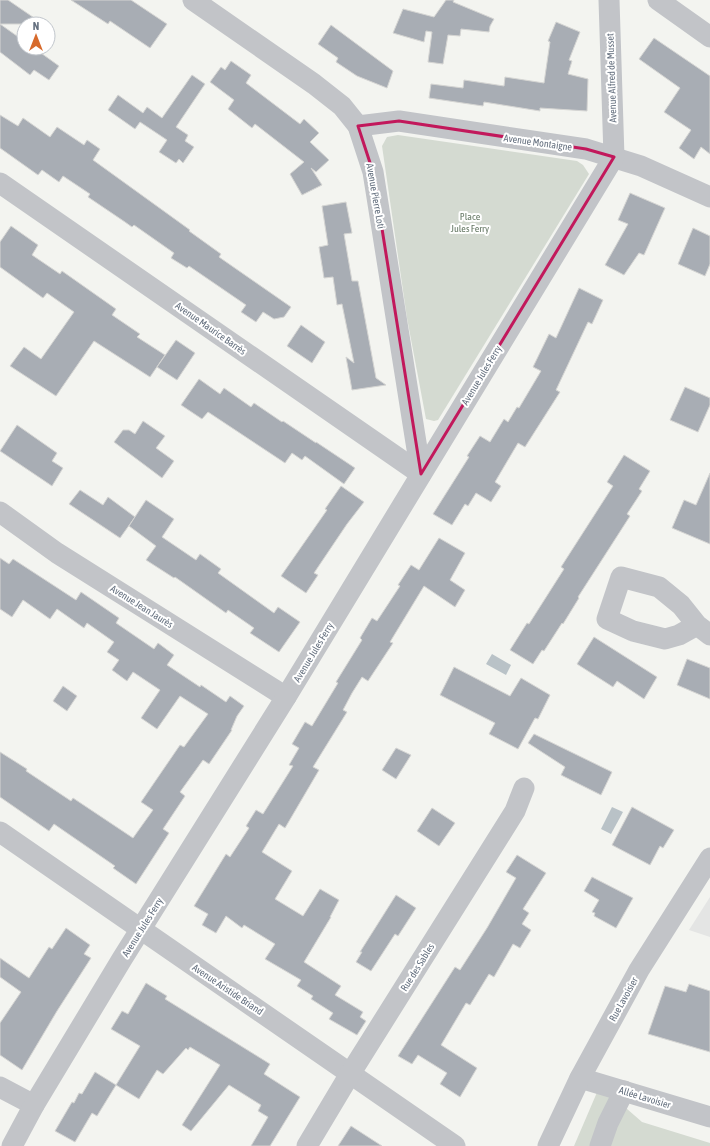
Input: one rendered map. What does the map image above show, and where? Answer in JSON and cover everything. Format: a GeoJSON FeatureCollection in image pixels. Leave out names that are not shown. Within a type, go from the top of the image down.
{"type":"FeatureCollection","features":[{"type":"Feature","properties":{"kind":"street","name":"Avenue Pierre Loti"},"geometry":{"type":"LineString","coordinates":[[193,0],[314,84],[342,106],[358,126],[373,172],[421,474]]}},
{"type":"Feature","properties":{"kind":"street","name":"Avenue Alfred de Musset"},"geometry":{"type":"LineString","coordinates":[[608,0],[614,157]]}},
{"type":"Feature","properties":{"kind":"street"},"geometry":{"type":"LineString","coordinates":[[658,0],[710,36]]}},
{"type":"Feature","properties":{"kind":"street","name":"Avenue Montaigne"},"geometry":{"type":"LineString","coordinates":[[358,126],[399,122],[586,149],[641,166],[710,197]]}},
{"type":"Feature","properties":{"kind":"street","name":"Avenue Jules Ferry"},"geometry":{"type":"LineString","coordinates":[[12,1146],[34,1105],[140,930],[286,697],[614,157]]}},
{"type":"Feature","properties":{"kind":"street","name":"Avenue Maurice Barrès"},"geometry":{"type":"LineString","coordinates":[[0,183],[421,474]]}},
{"type":"Feature","properties":{"kind":"street","name":"Avenue Jean Jaurès"},"geometry":{"type":"LineString","coordinates":[[0,512],[57,553],[286,697]]}},
{"type":"Feature","properties":{"kind":"street","name":"Rue des Sables"},"geometry":{"type":"LineString","coordinates":[[307,1146],[350,1074],[515,811],[524,788]]}},
{"type":"Feature","properties":{"kind":"street","name":"Avenue Aristide Briand"},"geometry":{"type":"LineString","coordinates":[[0,832],[455,1146]]}},
{"type":"Feature","properties":{"kind":"street","name":"Rue Lavoisier"},"geometry":{"type":"LineString","coordinates":[[548,1146],[580,1078],[639,970],[710,858]]}},
{"type":"Feature","properties":{"kind":"street","name":"Allée Lavoisier"},"geometry":{"type":"LineString","coordinates":[[580,1078],[710,1117]]}},
{"type":"Feature","properties":{"kind":"street"},"geometry":{"type":"LineString","coordinates":[[0,1087],[34,1105]]}},
{"type":"Feature","properties":{"kind":"street"},"geometry":{"type":"LineString","coordinates":[[600,1146],[608,1123],[624,1091]]}},
{"type":"Feature","properties":{"kind":"highlighted area"},"geometry":{"type":"Polygon","coordinates":[[[399,121],[586,149],[614,157],[421,474],[373,172],[358,126],[399,121]]]}},
{"type":"Feature","properties":{"kind":"shaded area"},"geometry":{"type":"Polygon","coordinates":[[[492,654],[511,665],[506,675],[486,664],[492,654]]]}},
{"type":"Feature","properties":{"kind":"shaded area"},"geometry":{"type":"Polygon","coordinates":[[[612,807],[623,812],[611,834],[601,829],[612,807]]]}},
{"type":"Feature","properties":{"kind":"shaded area"},"geometry":{"type":"Polygon","coordinates":[[[710,897],[710,937],[689,930],[710,897]]]}},
{"type":"Feature","properties":{"kind":"green space","name":"Place Jules Ferry"},"geometry":{"type":"Polygon","coordinates":[[[398,135],[577,161],[583,165],[589,174],[438,420],[434,421],[426,419],[407,318],[382,146],[387,137],[398,135]]]}},
{"type":"Feature","properties":{"kind":"green space"},"geometry":{"type":"Polygon","coordinates":[[[598,1090],[611,1095],[642,1122],[710,1143],[710,1146],[574,1146],[598,1090]]]}},
{"type":"Feature","properties":{"kind":"building"},"geometry":{"type":"Polygon","coordinates":[[[0,0],[8,0],[31,16],[16,16],[16,24],[0,24],[0,0]]]}},
{"type":"Feature","properties":{"kind":"building"},"geometry":{"type":"Polygon","coordinates":[[[71,0],[131,0],[167,24],[150,48],[110,21],[108,24],[71,0]]]}},
{"type":"Feature","properties":{"kind":"building"},"geometry":{"type":"Polygon","coordinates":[[[446,0],[454,0],[453,2],[494,19],[490,26],[489,32],[461,29],[460,36],[448,35],[443,64],[428,62],[432,32],[426,31],[424,42],[393,33],[403,9],[434,17],[446,0]]]}},
{"type":"Feature","properties":{"kind":"building"},"geometry":{"type":"Polygon","coordinates":[[[556,22],[580,32],[569,60],[572,61],[568,74],[588,79],[587,111],[540,108],[540,111],[484,102],[483,106],[429,98],[431,84],[463,88],[464,80],[504,86],[505,77],[544,83],[550,42],[548,41],[556,22]]]}},
{"type":"Feature","properties":{"kind":"building"},"geometry":{"type":"Polygon","coordinates":[[[0,24],[16,35],[16,56],[45,56],[59,66],[49,80],[34,70],[30,75],[0,52],[0,24]]]}},
{"type":"Feature","properties":{"kind":"building"},"geometry":{"type":"Polygon","coordinates":[[[331,25],[393,71],[387,88],[357,76],[336,62],[338,58],[318,44],[331,25]]]}},
{"type":"Feature","properties":{"kind":"building"},"geometry":{"type":"Polygon","coordinates":[[[654,38],[710,76],[710,154],[701,147],[694,159],[679,148],[691,130],[664,112],[680,88],[639,59],[654,38]]]}},
{"type":"Feature","properties":{"kind":"building"},"geometry":{"type":"Polygon","coordinates":[[[231,61],[251,75],[246,83],[300,124],[304,119],[319,133],[310,142],[329,160],[316,172],[311,168],[322,185],[302,195],[290,174],[304,162],[255,124],[252,128],[228,109],[234,100],[210,82],[221,67],[225,70],[231,61]]]}},
{"type":"Feature","properties":{"kind":"building"},"geometry":{"type":"Polygon","coordinates":[[[192,75],[205,84],[176,127],[188,135],[185,141],[194,147],[183,163],[179,159],[176,163],[159,152],[167,140],[140,122],[135,129],[108,110],[118,95],[143,113],[147,107],[162,118],[192,75]]]}},
{"type":"Feature","properties":{"kind":"building"},"geometry":{"type":"Polygon","coordinates":[[[0,115],[18,126],[23,118],[50,137],[57,127],[84,145],[87,140],[100,149],[93,160],[190,230],[189,231],[221,254],[219,257],[291,307],[284,317],[274,319],[263,312],[256,322],[241,312],[246,305],[189,266],[187,268],[171,258],[174,253],[134,225],[132,227],[88,197],[90,194],[63,176],[59,182],[42,170],[38,175],[0,148],[0,115]]]}},
{"type":"Feature","properties":{"kind":"building"},"geometry":{"type":"Polygon","coordinates":[[[630,193],[665,208],[644,255],[639,253],[624,275],[605,265],[628,224],[618,220],[630,193]]]}},
{"type":"Feature","properties":{"kind":"building"},"geometry":{"type":"Polygon","coordinates":[[[346,202],[352,233],[344,234],[352,281],[358,281],[376,378],[386,385],[352,390],[346,357],[354,363],[342,304],[337,305],[333,277],[324,278],[319,247],[328,245],[322,206],[346,202]]]}},
{"type":"Feature","properties":{"kind":"building"},"geometry":{"type":"Polygon","coordinates":[[[11,226],[38,245],[32,255],[60,274],[62,271],[116,309],[112,315],[140,334],[137,337],[165,355],[150,377],[94,341],[56,396],[10,366],[24,347],[41,359],[74,312],[47,293],[43,298],[0,267],[0,242],[11,226]]]}},
{"type":"Feature","properties":{"kind":"building"},"geometry":{"type":"Polygon","coordinates":[[[693,228],[710,236],[710,264],[705,276],[678,264],[693,228]]]}},
{"type":"Feature","properties":{"kind":"building"},"geometry":{"type":"Polygon","coordinates":[[[579,288],[603,300],[592,324],[588,322],[556,390],[560,392],[525,447],[518,443],[495,482],[501,486],[491,502],[476,493],[468,506],[465,504],[452,525],[433,514],[469,457],[467,456],[480,436],[490,442],[504,419],[508,422],[517,407],[519,408],[541,371],[533,367],[549,334],[556,338],[579,288]]]}},
{"type":"Feature","properties":{"kind":"building"},"geometry":{"type":"Polygon","coordinates":[[[301,325],[325,342],[312,363],[287,346],[301,325]]]}},
{"type":"Feature","properties":{"kind":"building"},"geometry":{"type":"Polygon","coordinates":[[[176,340],[195,353],[177,380],[157,367],[176,340]]]}},
{"type":"Feature","properties":{"kind":"building"},"geometry":{"type":"Polygon","coordinates":[[[199,379],[220,394],[224,388],[251,407],[254,403],[355,468],[344,484],[305,456],[302,460],[292,453],[285,463],[208,412],[202,419],[181,405],[199,379]]]}},
{"type":"Feature","properties":{"kind":"building"},"geometry":{"type":"Polygon","coordinates":[[[685,387],[710,398],[710,405],[698,432],[670,420],[685,387]]]}},
{"type":"Feature","properties":{"kind":"building"},"geometry":{"type":"Polygon","coordinates":[[[143,421],[165,436],[156,448],[174,461],[162,478],[114,442],[123,430],[129,430],[135,434],[143,421]]]}},
{"type":"Feature","properties":{"kind":"building"},"geometry":{"type":"Polygon","coordinates":[[[17,425],[57,453],[52,461],[63,468],[52,486],[0,451],[17,425]]]}},
{"type":"Feature","properties":{"kind":"building"},"geometry":{"type":"Polygon","coordinates":[[[624,455],[650,471],[639,489],[642,491],[627,514],[630,516],[578,597],[579,598],[563,624],[562,623],[544,651],[542,650],[533,664],[510,650],[527,623],[529,624],[564,569],[561,567],[613,486],[607,482],[624,455]]]}},
{"type":"Feature","properties":{"kind":"building"},"geometry":{"type":"Polygon","coordinates":[[[710,473],[710,544],[672,528],[684,500],[696,505],[710,473]]]}},
{"type":"Feature","properties":{"kind":"building"},"geometry":{"type":"Polygon","coordinates":[[[341,486],[364,502],[347,524],[314,573],[318,575],[306,593],[281,576],[327,510],[325,509],[341,486]]]}},
{"type":"Feature","properties":{"kind":"building"},"geometry":{"type":"Polygon","coordinates":[[[80,490],[103,505],[108,497],[135,517],[120,538],[69,504],[80,490]]]}},
{"type":"Feature","properties":{"kind":"building"},"geometry":{"type":"Polygon","coordinates":[[[146,500],[174,519],[162,537],[196,560],[200,554],[221,569],[218,573],[274,613],[278,607],[300,622],[279,652],[250,633],[254,628],[228,610],[226,613],[175,577],[174,578],[146,560],[156,546],[129,526],[146,500]]]}},
{"type":"Feature","properties":{"kind":"building"},"geometry":{"type":"Polygon","coordinates":[[[439,538],[465,553],[450,580],[465,590],[455,607],[424,586],[390,642],[393,643],[368,681],[362,677],[352,693],[343,710],[347,712],[313,767],[319,770],[285,828],[279,824],[262,852],[292,871],[275,899],[303,916],[320,889],[339,900],[331,917],[304,962],[341,986],[335,995],[363,1012],[360,1017],[366,1021],[357,1035],[329,1019],[333,1013],[311,999],[313,996],[297,986],[301,980],[265,959],[275,944],[244,925],[242,928],[226,916],[216,933],[202,925],[208,914],[194,906],[226,854],[230,857],[249,828],[246,826],[256,810],[263,814],[293,766],[289,765],[299,748],[292,744],[305,722],[312,726],[338,683],[336,682],[362,640],[360,638],[372,618],[377,621],[400,586],[398,585],[411,565],[419,570],[439,538]]]}},
{"type":"Feature","properties":{"kind":"building"},"geometry":{"type":"Polygon","coordinates":[[[0,558],[9,564],[13,559],[76,600],[81,592],[119,618],[116,623],[154,649],[158,643],[174,655],[167,665],[226,702],[230,696],[244,706],[237,716],[232,730],[209,764],[203,760],[180,792],[185,796],[163,829],[169,833],[136,884],[113,868],[115,866],[54,824],[49,831],[0,797],[0,752],[27,769],[26,771],[71,801],[73,798],[133,838],[153,810],[141,802],[180,745],[184,747],[208,714],[180,696],[157,729],[141,718],[160,690],[133,672],[127,681],[112,670],[119,660],[107,652],[114,642],[87,623],[84,628],[57,609],[50,619],[23,600],[12,617],[0,609],[0,558]]]}},
{"type":"Feature","properties":{"kind":"building"},"geometry":{"type":"Polygon","coordinates":[[[594,637],[657,677],[644,699],[617,681],[613,687],[577,664],[594,637]]]}},
{"type":"Feature","properties":{"kind":"building"},"geometry":{"type":"Polygon","coordinates":[[[687,659],[710,668],[710,699],[677,685],[687,659]]]}},
{"type":"Feature","properties":{"kind":"building"},"geometry":{"type":"Polygon","coordinates":[[[454,667],[510,696],[521,678],[550,695],[538,719],[535,718],[518,749],[489,734],[495,723],[440,695],[454,667]]]}},
{"type":"Feature","properties":{"kind":"building"},"geometry":{"type":"Polygon","coordinates":[[[63,686],[77,696],[67,711],[53,701],[63,686]]]}},
{"type":"Feature","properties":{"kind":"building"},"geometry":{"type":"Polygon","coordinates":[[[534,734],[612,772],[601,795],[561,775],[565,767],[528,743],[534,734]]]}},
{"type":"Feature","properties":{"kind":"building"},"geometry":{"type":"Polygon","coordinates":[[[396,748],[411,755],[396,779],[382,770],[396,748]]]}},
{"type":"Feature","properties":{"kind":"building"},"geometry":{"type":"Polygon","coordinates":[[[632,807],[674,830],[663,848],[660,846],[650,865],[612,845],[632,807]]]}},
{"type":"Feature","properties":{"kind":"building"},"geometry":{"type":"Polygon","coordinates":[[[432,808],[455,823],[439,846],[417,831],[432,808]]]}},
{"type":"Feature","properties":{"kind":"building"},"geometry":{"type":"Polygon","coordinates":[[[517,855],[546,873],[523,909],[529,913],[522,924],[531,930],[520,948],[513,944],[494,977],[489,974],[470,1005],[466,1003],[441,1045],[477,1068],[460,1097],[440,1084],[447,1073],[418,1055],[412,1064],[398,1056],[455,967],[460,970],[487,928],[516,878],[506,872],[517,855]]]}},
{"type":"Feature","properties":{"kind":"building"},"geometry":{"type":"Polygon","coordinates":[[[592,877],[633,898],[616,928],[594,916],[595,913],[592,912],[599,900],[584,891],[592,877]]]}},
{"type":"Feature","properties":{"kind":"building"},"geometry":{"type":"Polygon","coordinates":[[[396,895],[416,908],[398,936],[395,934],[371,971],[356,962],[362,952],[360,952],[396,895]]]}},
{"type":"Feature","properties":{"kind":"building"},"geometry":{"type":"Polygon","coordinates":[[[66,928],[90,945],[84,954],[91,958],[22,1070],[0,1055],[0,1023],[21,992],[0,977],[0,958],[29,978],[49,947],[52,949],[66,928]]]}},
{"type":"Feature","properties":{"kind":"building"},"geometry":{"type":"Polygon","coordinates":[[[146,983],[167,996],[165,999],[270,1064],[264,1074],[300,1097],[270,1146],[251,1146],[268,1117],[258,1111],[261,1105],[229,1085],[191,1131],[182,1125],[220,1065],[190,1047],[188,1050],[186,1048],[163,1074],[157,1070],[139,1099],[116,1085],[140,1046],[111,1029],[122,1011],[128,1014],[146,983]]]}},
{"type":"Feature","properties":{"kind":"building"},"geometry":{"type":"Polygon","coordinates":[[[689,984],[710,991],[710,1052],[648,1034],[665,986],[686,992],[689,984]]]}},
{"type":"Feature","properties":{"kind":"building"},"geometry":{"type":"Polygon","coordinates":[[[95,1072],[116,1085],[97,1116],[92,1113],[75,1142],[55,1131],[72,1102],[74,1103],[79,1093],[82,1094],[95,1072]]]}},
{"type":"Feature","properties":{"kind":"building"},"geometry":{"type":"Polygon","coordinates":[[[351,1126],[382,1146],[338,1146],[351,1126]]]}}]}
